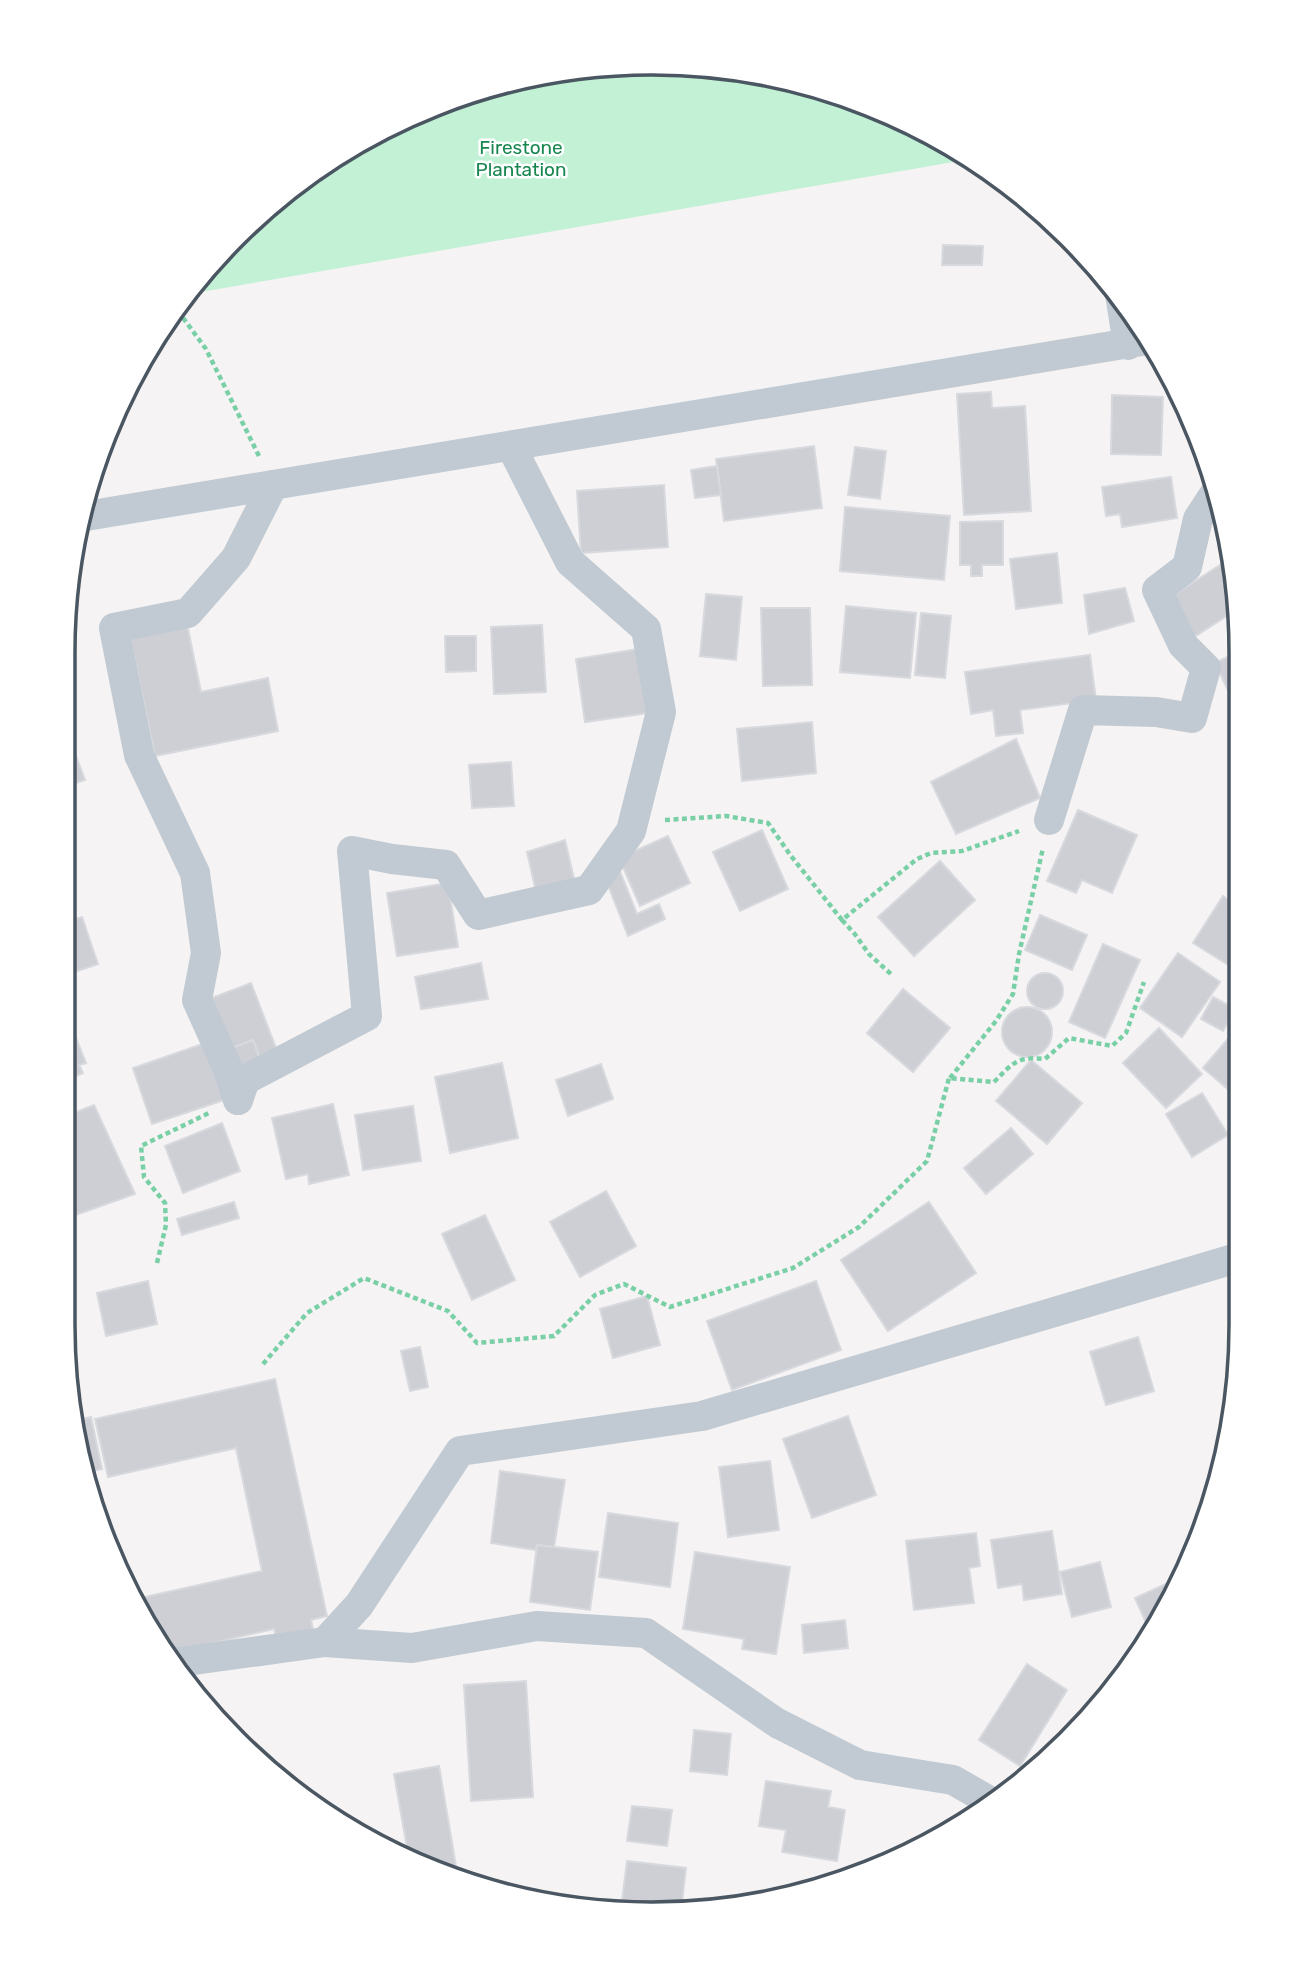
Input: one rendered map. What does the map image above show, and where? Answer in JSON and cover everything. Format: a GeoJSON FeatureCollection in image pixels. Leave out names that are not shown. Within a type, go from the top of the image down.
{"type":"FeatureCollection","features":[{"type":"Feature","properties":{"kind":"street"},"geometry":{"type":"LineString","coordinates":[[92,515],[1138,342]]}},
{"type":"Feature","properties":{"kind":"street"},"geometry":{"type":"LineString","coordinates":[[238,1100],[244,1080],[367,1016],[352,851],[446,865],[478,915],[589,890],[631,831],[660,712],[646,629],[570,562],[511,446]]}},
{"type":"Feature","properties":{"kind":"street"},"geometry":{"type":"LineString","coordinates":[[238,1100],[228,1069],[197,1000],[206,953],[195,873],[139,755],[114,628],[188,613],[236,558],[273,485]]}},
{"type":"Feature","properties":{"kind":"street"},"geometry":{"type":"LineString","coordinates":[[1049,820],[1083,710],[1156,712],[1192,718],[1206,668],[1183,645],[1157,590],[1187,567],[1198,519],[1209,502]]}},
{"type":"Feature","properties":{"kind":"street"},"geometry":{"type":"LineString","coordinates":[[325,1643],[359,1605],[460,1451],[702,1416],[1229,1260]]}},
{"type":"Feature","properties":{"kind":"street"},"geometry":{"type":"LineString","coordinates":[[184,1661],[325,1643],[412,1648],[537,1626],[646,1633],[776,1723],[860,1765],[953,1780],[983,1797]]}},
{"type":"Feature","properties":{"kind":"path"},"geometry":{"type":"LineString","coordinates":[[183,317],[206,349],[273,485]]}},
{"type":"Feature","properties":{"kind":"path"},"geometry":{"type":"LineString","coordinates":[[633,822],[726,817],[768,822],[791,856],[855,933],[869,954],[892,975]]}},
{"type":"Feature","properties":{"kind":"path"},"geometry":{"type":"LineString","coordinates":[[842,920],[917,859],[931,853],[961,851],[1049,820]]}},
{"type":"Feature","properties":{"kind":"path"},"geometry":{"type":"LineString","coordinates":[[263,1364],[307,1313],[364,1278],[448,1311],[477,1343],[554,1336],[595,1295],[624,1284],[670,1307],[793,1268],[859,1227],[927,1161],[950,1078],[996,1021],[1013,994],[1019,954],[1049,820]]}},
{"type":"Feature","properties":{"kind":"path"},"geometry":{"type":"LineString","coordinates":[[950,1078],[994,1082],[1014,1062],[1033,1058],[1045,1059],[1069,1038],[1112,1046],[1126,1033],[1144,982]]}},
{"type":"Feature","properties":{"kind":"path"},"geometry":{"type":"LineString","coordinates":[[157,1263],[166,1225],[165,1203],[144,1177],[141,1146],[238,1100]]}},
{"type":"Feature","properties":{"kind":"green space","name":"Firestone Plantation"},"geometry":{"type":"Polygon","coordinates":[[[652,75],[690,76],[765,86],[873,119],[955,162],[202,292],[244,244],[272,218],[332,172],[431,119],[539,86],[614,76],[652,75]]]}},
{"type":"Feature","properties":{"kind":"building"},"geometry":{"type":"Polygon","coordinates":[[[943,245],[983,246],[982,265],[942,265],[943,245]]]}},
{"type":"Feature","properties":{"kind":"building"},"geometry":{"type":"Polygon","coordinates":[[[991,392],[992,408],[1025,406],[1031,511],[964,515],[957,394],[991,392]]]}},
{"type":"Feature","properties":{"kind":"building"},"geometry":{"type":"Polygon","coordinates":[[[1112,395],[1163,397],[1161,455],[1111,454],[1112,395]]]}},
{"type":"Feature","properties":{"kind":"building"},"geometry":{"type":"Polygon","coordinates":[[[814,446],[822,508],[724,521],[716,459],[814,446]]]}},
{"type":"Feature","properties":{"kind":"building"},"geometry":{"type":"Polygon","coordinates":[[[855,447],[886,451],[880,499],[848,495],[855,447]]]}},
{"type":"Feature","properties":{"kind":"building"},"geometry":{"type":"Polygon","coordinates":[[[717,466],[721,495],[695,498],[691,470],[717,466]]]}},
{"type":"Feature","properties":{"kind":"building"},"geometry":{"type":"Polygon","coordinates":[[[1171,477],[1177,518],[1122,527],[1120,514],[1106,516],[1102,487],[1171,477]]]}},
{"type":"Feature","properties":{"kind":"building"},"geometry":{"type":"Polygon","coordinates":[[[664,485],[668,547],[581,553],[577,491],[664,485]]]}},
{"type":"Feature","properties":{"kind":"building"},"geometry":{"type":"Polygon","coordinates":[[[845,507],[950,516],[944,580],[840,571],[845,507]]]}},
{"type":"Feature","properties":{"kind":"building"},"geometry":{"type":"Polygon","coordinates":[[[1003,521],[1003,565],[982,565],[982,576],[971,576],[971,565],[960,565],[960,522],[1003,521]]]}},
{"type":"Feature","properties":{"kind":"building"},"geometry":{"type":"Polygon","coordinates":[[[1057,553],[1062,603],[1016,609],[1010,559],[1057,553]]]}},
{"type":"Feature","properties":{"kind":"building"},"geometry":{"type":"Polygon","coordinates":[[[1222,564],[1228,615],[1194,637],[1169,598],[1222,564]]]}},
{"type":"Feature","properties":{"kind":"building"},"geometry":{"type":"Polygon","coordinates":[[[1125,588],[1134,621],[1089,634],[1084,595],[1125,588]]]}},
{"type":"Feature","properties":{"kind":"building"},"geometry":{"type":"Polygon","coordinates":[[[706,594],[742,597],[736,660],[700,656],[706,594]]]}},
{"type":"Feature","properties":{"kind":"building"},"geometry":{"type":"Polygon","coordinates":[[[846,606],[916,613],[910,678],[840,672],[846,606]]]}},
{"type":"Feature","properties":{"kind":"building"},"geometry":{"type":"Polygon","coordinates":[[[761,608],[810,608],[812,685],[763,686],[761,608]]]}},
{"type":"Feature","properties":{"kind":"building"},"geometry":{"type":"Polygon","coordinates":[[[921,613],[951,616],[945,678],[915,675],[921,613]]]}},
{"type":"Feature","properties":{"kind":"building"},"geometry":{"type":"Polygon","coordinates":[[[187,624],[201,692],[268,678],[278,731],[155,756],[130,636],[187,624]]]}},
{"type":"Feature","properties":{"kind":"building"},"geometry":{"type":"Polygon","coordinates":[[[542,625],[546,692],[494,694],[491,627],[542,625]]]}},
{"type":"Feature","properties":{"kind":"building"},"geometry":{"type":"Polygon","coordinates":[[[445,636],[476,636],[476,671],[446,672],[445,636]]]}},
{"type":"Feature","properties":{"kind":"building"},"geometry":{"type":"Polygon","coordinates":[[[639,649],[649,713],[585,722],[576,659],[639,649]]]}},
{"type":"Feature","properties":{"kind":"building"},"geometry":{"type":"Polygon","coordinates":[[[1090,655],[1096,700],[1020,710],[1023,733],[996,736],[993,710],[971,714],[965,672],[1090,655]]]}},
{"type":"Feature","properties":{"kind":"building"},"geometry":{"type":"Polygon","coordinates":[[[1229,656],[1229,693],[1215,663],[1229,656]]]}},
{"type":"Feature","properties":{"kind":"building"},"geometry":{"type":"Polygon","coordinates":[[[812,722],[816,773],[742,781],[737,729],[812,722]]]}},
{"type":"Feature","properties":{"kind":"building"},"geometry":{"type":"Polygon","coordinates":[[[1016,739],[1040,798],[956,834],[931,782],[1016,739]]]}},
{"type":"Feature","properties":{"kind":"building"},"geometry":{"type":"Polygon","coordinates":[[[75,753],[85,780],[75,783],[75,753]]]}},
{"type":"Feature","properties":{"kind":"building"},"geometry":{"type":"Polygon","coordinates":[[[511,762],[514,806],[472,808],[469,765],[511,762]]]}},
{"type":"Feature","properties":{"kind":"building"},"geometry":{"type":"Polygon","coordinates":[[[1078,810],[1137,835],[1112,893],[1082,880],[1076,893],[1047,881],[1078,810]]]}},
{"type":"Feature","properties":{"kind":"building"},"geometry":{"type":"Polygon","coordinates":[[[762,830],[788,889],[740,911],[713,852],[762,830]]]}},
{"type":"Feature","properties":{"kind":"building"},"geometry":{"type":"Polygon","coordinates":[[[668,836],[690,883],[640,906],[619,858],[668,836]]]}},
{"type":"Feature","properties":{"kind":"building"},"geometry":{"type":"Polygon","coordinates":[[[565,840],[575,883],[537,896],[527,852],[565,840]]]}},
{"type":"Feature","properties":{"kind":"building"},"geometry":{"type":"Polygon","coordinates":[[[940,861],[975,900],[914,956],[878,917],[940,861]]]}},
{"type":"Feature","properties":{"kind":"building"},"geometry":{"type":"Polygon","coordinates":[[[619,869],[637,914],[659,904],[665,919],[628,936],[604,875],[619,869]]]}},
{"type":"Feature","properties":{"kind":"building"},"geometry":{"type":"Polygon","coordinates":[[[448,883],[458,947],[397,956],[387,893],[448,883]]]}},
{"type":"Feature","properties":{"kind":"building"},"geometry":{"type":"Polygon","coordinates":[[[1223,896],[1229,900],[1229,965],[1193,943],[1223,896]]]}},
{"type":"Feature","properties":{"kind":"building"},"geometry":{"type":"Polygon","coordinates":[[[1040,915],[1087,935],[1072,970],[1025,950],[1040,915]]]}},
{"type":"Feature","properties":{"kind":"building"},"geometry":{"type":"Polygon","coordinates":[[[82,917],[98,964],[75,972],[75,919],[82,917]]]}},
{"type":"Feature","properties":{"kind":"building"},"geometry":{"type":"Polygon","coordinates":[[[1103,944],[1140,960],[1105,1038],[1069,1022],[1103,944]]]}},
{"type":"Feature","properties":{"kind":"building"},"geometry":{"type":"Polygon","coordinates":[[[1178,953],[1220,982],[1182,1037],[1140,1008],[1178,953]]]}},
{"type":"Feature","properties":{"kind":"building"},"geometry":{"type":"Polygon","coordinates":[[[481,963],[488,999],[421,1009],[415,977],[481,963]]]}},
{"type":"Feature","properties":{"kind":"building"},"geometry":{"type":"Polygon","coordinates":[[[1045,973],[1058,978],[1063,991],[1058,1004],[1045,1009],[1032,1004],[1027,991],[1032,978],[1045,973]]]}},
{"type":"Feature","properties":{"kind":"building"},"geometry":{"type":"Polygon","coordinates":[[[251,983],[279,1056],[262,1063],[253,1040],[229,1049],[209,999],[251,983]]]}},
{"type":"Feature","properties":{"kind":"building"},"geometry":{"type":"Polygon","coordinates":[[[903,989],[950,1028],[913,1072],[867,1033],[903,989]]]}},
{"type":"Feature","properties":{"kind":"building"},"geometry":{"type":"Polygon","coordinates":[[[1213,997],[1229,1006],[1229,1020],[1223,1031],[1201,1019],[1213,997]]]}},
{"type":"Feature","properties":{"kind":"building"},"geometry":{"type":"Polygon","coordinates":[[[1027,1007],[1044,1015],[1052,1032],[1044,1049],[1027,1057],[1010,1049],[1002,1032],[1010,1015],[1027,1007]]]}},
{"type":"Feature","properties":{"kind":"building"},"geometry":{"type":"Polygon","coordinates":[[[1159,1028],[1202,1074],[1166,1108],[1123,1063],[1159,1028]]]}},
{"type":"Feature","properties":{"kind":"building"},"geometry":{"type":"Polygon","coordinates":[[[75,1035],[86,1063],[79,1065],[83,1073],[75,1077],[75,1035]]]}},
{"type":"Feature","properties":{"kind":"building"},"geometry":{"type":"Polygon","coordinates":[[[1229,1038],[1229,1090],[1203,1068],[1229,1038]]]}},
{"type":"Feature","properties":{"kind":"building"},"geometry":{"type":"Polygon","coordinates":[[[253,1040],[261,1063],[237,1072],[229,1049],[253,1040]]]}},
{"type":"Feature","properties":{"kind":"building"},"geometry":{"type":"Polygon","coordinates":[[[208,1042],[227,1099],[152,1124],[133,1068],[208,1042]]]}},
{"type":"Feature","properties":{"kind":"building"},"geometry":{"type":"Polygon","coordinates":[[[1031,1060],[1082,1103],[1047,1144],[996,1101],[1031,1060]]]}},
{"type":"Feature","properties":{"kind":"building"},"geometry":{"type":"Polygon","coordinates":[[[502,1063],[518,1138],[450,1153],[435,1077],[502,1063]]]}},
{"type":"Feature","properties":{"kind":"building"},"geometry":{"type":"Polygon","coordinates":[[[601,1064],[613,1099],[568,1116],[556,1080],[601,1064]]]}},
{"type":"Feature","properties":{"kind":"building"},"geometry":{"type":"Polygon","coordinates":[[[1202,1093],[1228,1135],[1192,1157],[1166,1114],[1202,1093]]]}},
{"type":"Feature","properties":{"kind":"building"},"geometry":{"type":"Polygon","coordinates":[[[333,1104],[349,1175],[309,1184],[308,1174],[286,1179],[272,1118],[333,1104]]]}},
{"type":"Feature","properties":{"kind":"building"},"geometry":{"type":"Polygon","coordinates":[[[94,1105],[135,1194],[75,1215],[75,1113],[94,1105]]]}},
{"type":"Feature","properties":{"kind":"building"},"geometry":{"type":"Polygon","coordinates":[[[413,1106],[421,1161],[363,1170],[355,1115],[413,1106]]]}},
{"type":"Feature","properties":{"kind":"building"},"geometry":{"type":"Polygon","coordinates":[[[222,1123],[240,1171],[183,1193],[165,1146],[222,1123]]]}},
{"type":"Feature","properties":{"kind":"building"},"geometry":{"type":"Polygon","coordinates":[[[1011,1128],[1033,1154],[986,1194],[964,1168],[1011,1128]]]}},
{"type":"Feature","properties":{"kind":"building"},"geometry":{"type":"Polygon","coordinates":[[[606,1191],[636,1246],[580,1277],[550,1222],[606,1191]]]}},
{"type":"Feature","properties":{"kind":"building"},"geometry":{"type":"Polygon","coordinates":[[[234,1202],[239,1218],[182,1235],[177,1219],[234,1202]]]}},
{"type":"Feature","properties":{"kind":"building"},"geometry":{"type":"Polygon","coordinates":[[[929,1202],[976,1273],[888,1331],[841,1260],[929,1202]]]}},
{"type":"Feature","properties":{"kind":"building"},"geometry":{"type":"Polygon","coordinates":[[[485,1215],[515,1280],[472,1300],[442,1234],[485,1215]]]}},
{"type":"Feature","properties":{"kind":"building"},"geometry":{"type":"Polygon","coordinates":[[[148,1281],[157,1324],[106,1336],[97,1293],[148,1281]]]}},
{"type":"Feature","properties":{"kind":"building"},"geometry":{"type":"Polygon","coordinates":[[[816,1281],[841,1350],[732,1390],[707,1321],[816,1281]]]}},
{"type":"Feature","properties":{"kind":"building"},"geometry":{"type":"Polygon","coordinates":[[[647,1296],[660,1345],[613,1358],[600,1309],[647,1296]]]}},
{"type":"Feature","properties":{"kind":"building"},"geometry":{"type":"Polygon","coordinates":[[[1138,1337],[1154,1391],[1106,1405],[1090,1352],[1138,1337]]]}},
{"type":"Feature","properties":{"kind":"building"},"geometry":{"type":"Polygon","coordinates":[[[420,1347],[428,1387],[410,1391],[401,1351],[420,1347]]]}},
{"type":"Feature","properties":{"kind":"building"},"geometry":{"type":"Polygon","coordinates":[[[275,1379],[327,1616],[311,1620],[317,1648],[281,1656],[274,1629],[176,1651],[144,1597],[262,1571],[236,1448],[108,1477],[95,1419],[275,1379]]]}},
{"type":"Feature","properties":{"kind":"building"},"geometry":{"type":"Polygon","coordinates":[[[848,1416],[876,1495],[812,1518],[783,1439],[848,1416]]]}},
{"type":"Feature","properties":{"kind":"building"},"geometry":{"type":"Polygon","coordinates":[[[91,1417],[102,1469],[94,1471],[83,1419],[91,1417]]]}},
{"type":"Feature","properties":{"kind":"building"},"geometry":{"type":"Polygon","coordinates":[[[770,1461],[779,1530],[728,1537],[719,1467],[770,1461]]]}},
{"type":"Feature","properties":{"kind":"building"},"geometry":{"type":"Polygon","coordinates":[[[500,1471],[565,1480],[554,1547],[537,1545],[536,1550],[491,1543],[500,1471]]]}},
{"type":"Feature","properties":{"kind":"building"},"geometry":{"type":"Polygon","coordinates":[[[608,1513],[678,1523],[670,1587],[599,1577],[608,1513]]]}},
{"type":"Feature","properties":{"kind":"building"},"geometry":{"type":"Polygon","coordinates":[[[1052,1531],[1062,1594],[1024,1600],[1022,1584],[998,1588],[991,1540],[1052,1531]]]}},
{"type":"Feature","properties":{"kind":"building"},"geometry":{"type":"Polygon","coordinates":[[[976,1533],[980,1566],[969,1568],[974,1603],[914,1610],[906,1541],[976,1533]]]}},
{"type":"Feature","properties":{"kind":"building"},"geometry":{"type":"Polygon","coordinates":[[[537,1545],[598,1552],[590,1610],[530,1602],[537,1545]]]}},
{"type":"Feature","properties":{"kind":"building"},"geometry":{"type":"Polygon","coordinates":[[[695,1552],[790,1567],[776,1654],[742,1649],[744,1639],[683,1629],[695,1552]]]}},
{"type":"Feature","properties":{"kind":"building"},"geometry":{"type":"Polygon","coordinates":[[[1100,1562],[1111,1607],[1072,1617],[1060,1572],[1100,1562]]]}},
{"type":"Feature","properties":{"kind":"building"},"geometry":{"type":"Polygon","coordinates":[[[1167,1583],[1146,1622],[1135,1598],[1167,1583]]]}},
{"type":"Feature","properties":{"kind":"building"},"geometry":{"type":"Polygon","coordinates":[[[845,1620],[848,1648],[804,1653],[802,1625],[845,1620]]]}},
{"type":"Feature","properties":{"kind":"building"},"geometry":{"type":"Polygon","coordinates":[[[1027,1664],[1067,1690],[1020,1766],[979,1740],[1027,1664]]]}},
{"type":"Feature","properties":{"kind":"building"},"geometry":{"type":"Polygon","coordinates":[[[526,1681],[533,1797],[471,1801],[464,1685],[526,1681]]]}},
{"type":"Feature","properties":{"kind":"building"},"geometry":{"type":"Polygon","coordinates":[[[694,1730],[731,1734],[727,1775],[690,1771],[694,1730]]]}},
{"type":"Feature","properties":{"kind":"building"},"geometry":{"type":"Polygon","coordinates":[[[439,1766],[456,1867],[407,1847],[394,1774],[439,1766]]]}},
{"type":"Feature","properties":{"kind":"building"},"geometry":{"type":"Polygon","coordinates":[[[766,1781],[831,1791],[828,1807],[845,1810],[837,1861],[782,1852],[786,1830],[759,1826],[766,1781]]]}},
{"type":"Feature","properties":{"kind":"building"},"geometry":{"type":"Polygon","coordinates":[[[632,1806],[672,1810],[667,1846],[627,1841],[632,1806]]]}},
{"type":"Feature","properties":{"kind":"building"},"geometry":{"type":"Polygon","coordinates":[[[627,1861],[686,1868],[682,1901],[622,1901],[627,1861]]]}}]}
